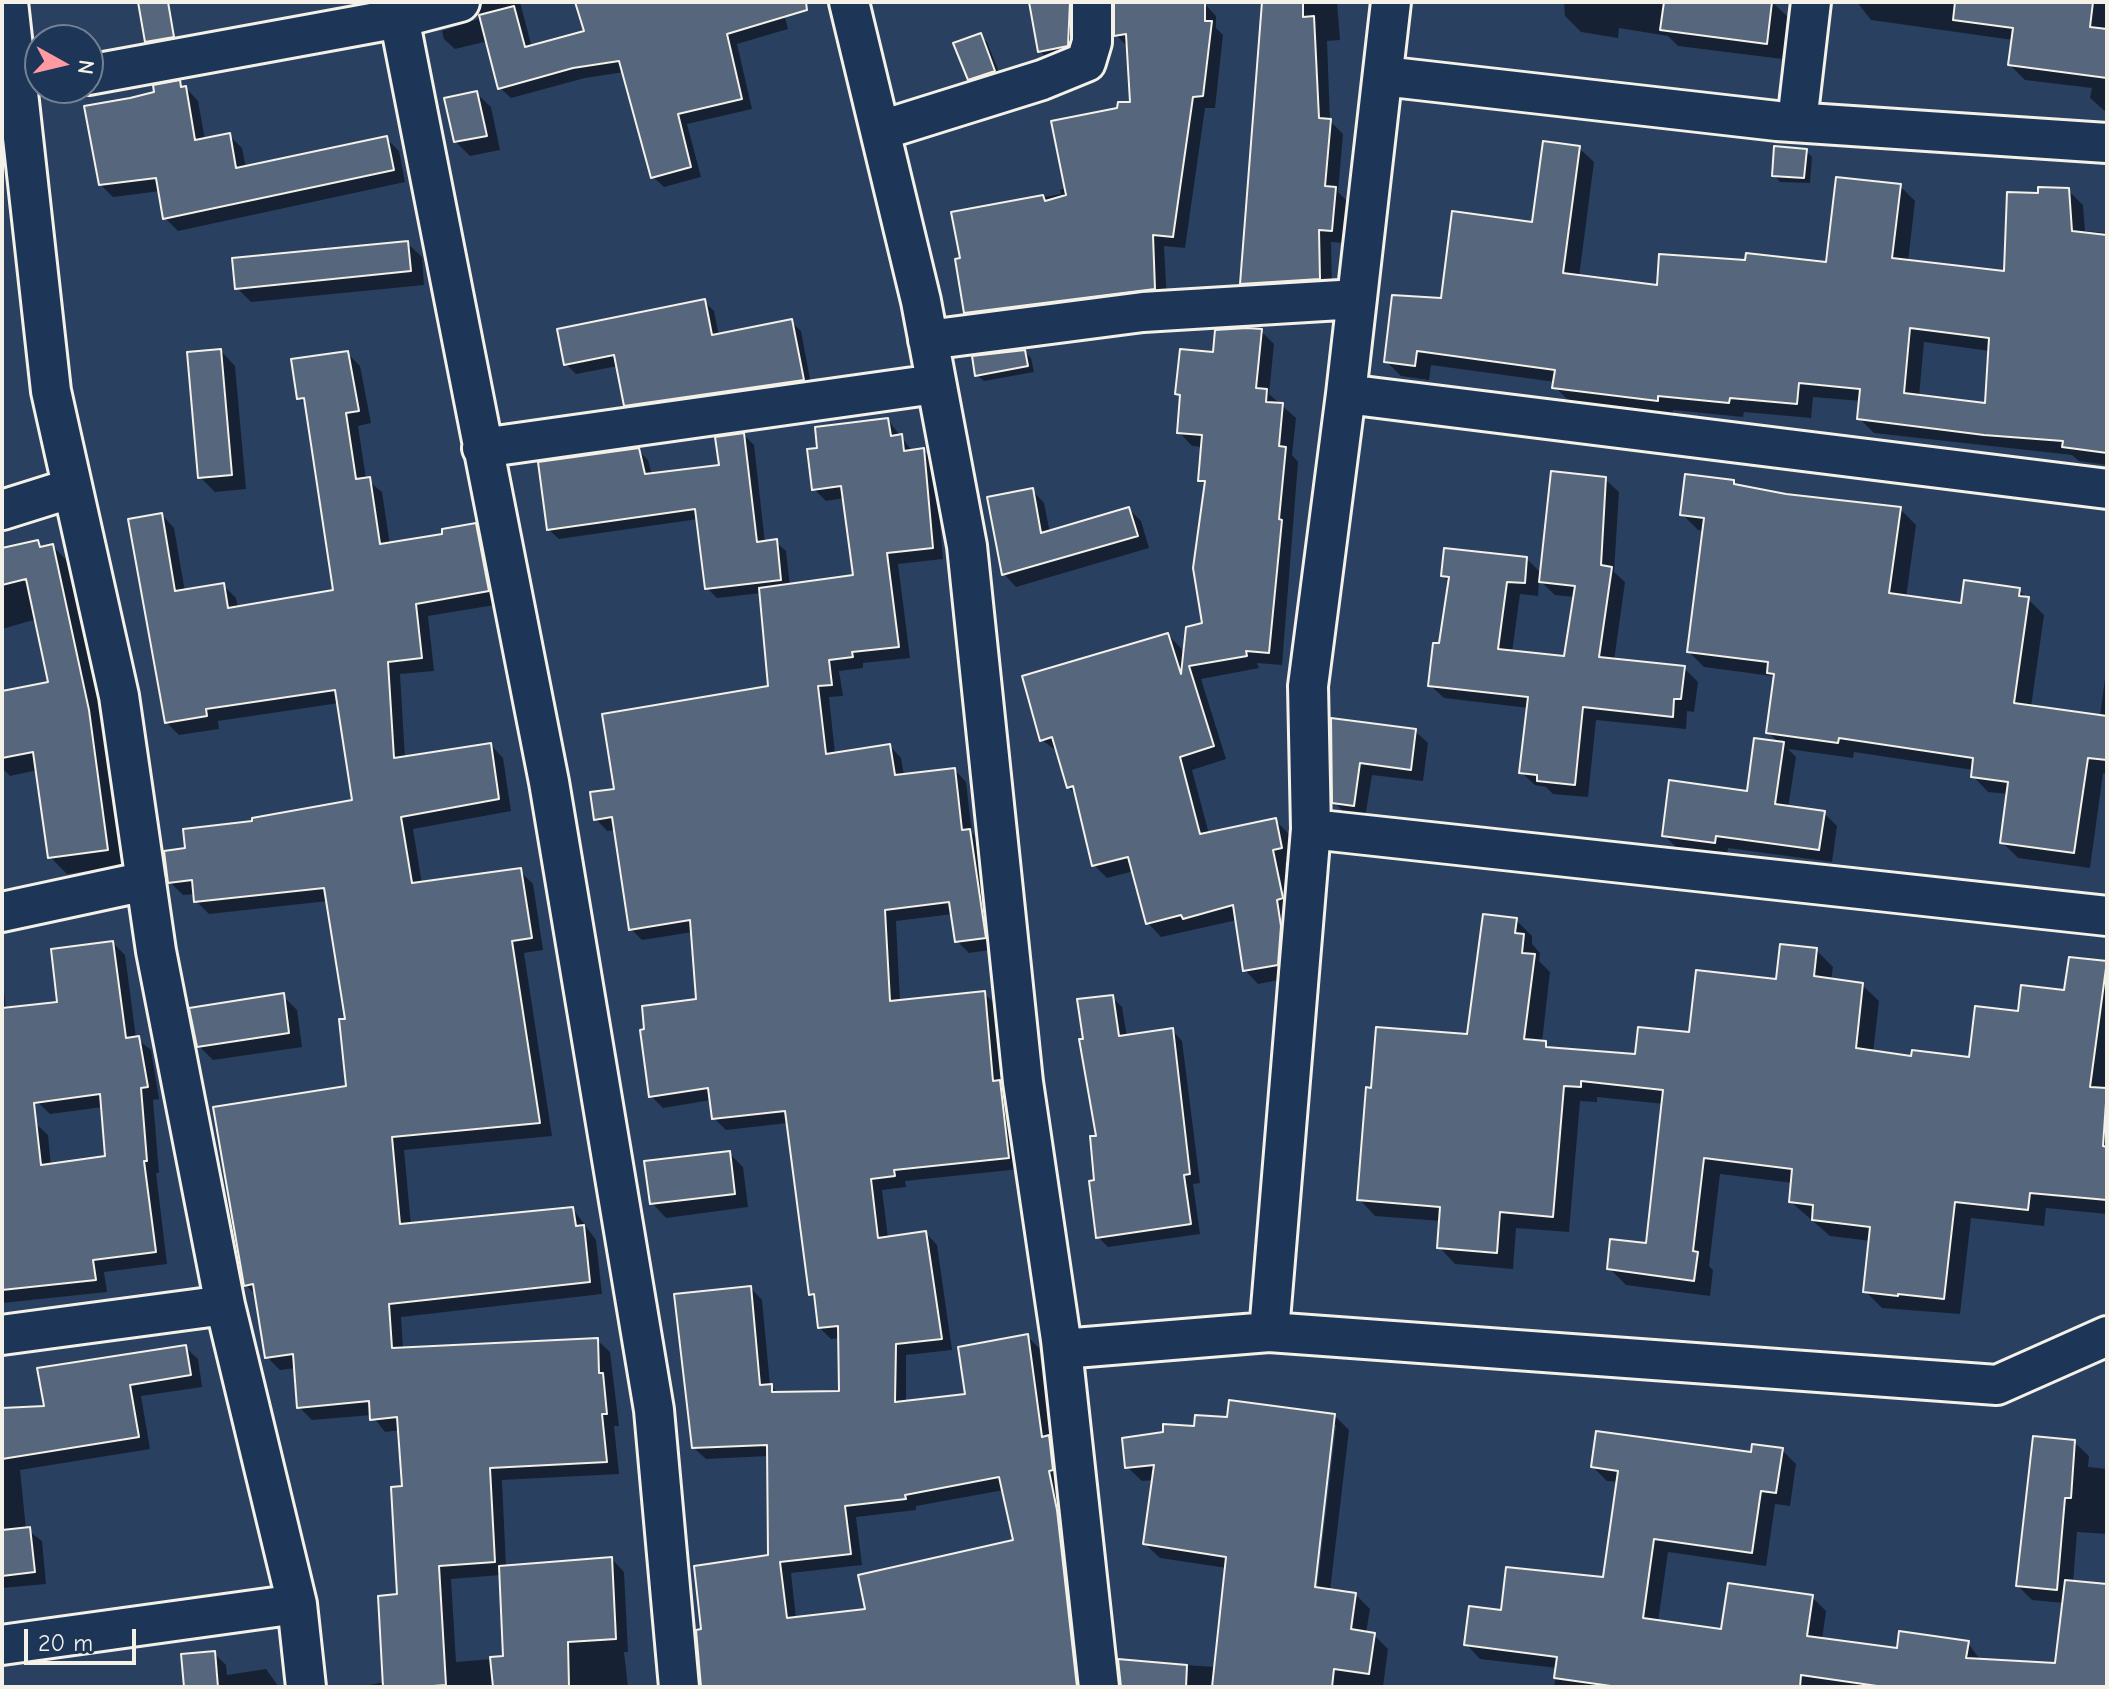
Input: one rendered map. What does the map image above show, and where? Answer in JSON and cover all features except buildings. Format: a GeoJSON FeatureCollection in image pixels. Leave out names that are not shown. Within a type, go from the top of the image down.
{"type":"FeatureCollection","features":[{"type":"Feature","properties":{"kind":"street"},"geometry":{"type":"LineString","coordinates":[[8,2],[20,88],[51,391],[119,696],[156,951],[225,1305],[297,1604],[306,1687]]}},
{"type":"Feature","properties":{"kind":"street"},"geometry":{"type":"LineString","coordinates":[[104,72],[398,10],[460,2]]}},
{"type":"Feature","properties":{"kind":"street"},"geometry":{"type":"LineString","coordinates":[[849,2],[882,130],[928,340],[967,546],[1023,1082],[1062,1349],[1099,1687]]}},
{"type":"Feature","properties":{"kind":"street"},"geometry":{"type":"LineString","coordinates":[[882,130],[1042,80],[1086,62],[1092,42],[1092,2]]}},
{"type":"Feature","properties":{"kind":"street"},"geometry":{"type":"LineString","coordinates":[[1269,1332],[1311,829],[1308,686],[1346,394],[1391,2]]}},
{"type":"Feature","properties":{"kind":"street"},"geometry":{"type":"LineString","coordinates":[[1797,122],[1811,2]]}},
{"type":"Feature","properties":{"kind":"street"},"geometry":{"type":"LineString","coordinates":[[398,10],[549,782],[654,1410],[679,1687]]}},
{"type":"Feature","properties":{"kind":"street"},"geometry":{"type":"LineString","coordinates":[[1383,76],[1797,122],[2107,143]]}},
{"type":"Feature","properties":{"kind":"street"},"geometry":{"type":"LineString","coordinates":[[928,340],[1143,312],[1357,299]]}},
{"type":"Feature","properties":{"kind":"street"},"geometry":{"type":"LineString","coordinates":[[482,448],[935,384]]}},
{"type":"Feature","properties":{"kind":"street"},"geometry":{"type":"LineString","coordinates":[[1346,394],[2107,489]]}},
{"type":"Feature","properties":{"kind":"street"},"geometry":{"type":"LineString","coordinates":[[2,510],[72,488]]}},
{"type":"Feature","properties":{"kind":"street"},"geometry":{"type":"LineString","coordinates":[[1311,829],[2107,916]]}},
{"type":"Feature","properties":{"kind":"street"},"geometry":{"type":"LineString","coordinates":[[2,912],[146,881]]}},
{"type":"Feature","properties":{"kind":"street"},"geometry":{"type":"LineString","coordinates":[[2,1335],[225,1305]]}},
{"type":"Feature","properties":{"kind":"street"},"geometry":{"type":"LineString","coordinates":[[1062,1349],[1269,1332],[1997,1385],[2107,1336]]}},
{"type":"Feature","properties":{"kind":"street"},"geometry":{"type":"LineString","coordinates":[[2,1645],[297,1604]]}}]}
